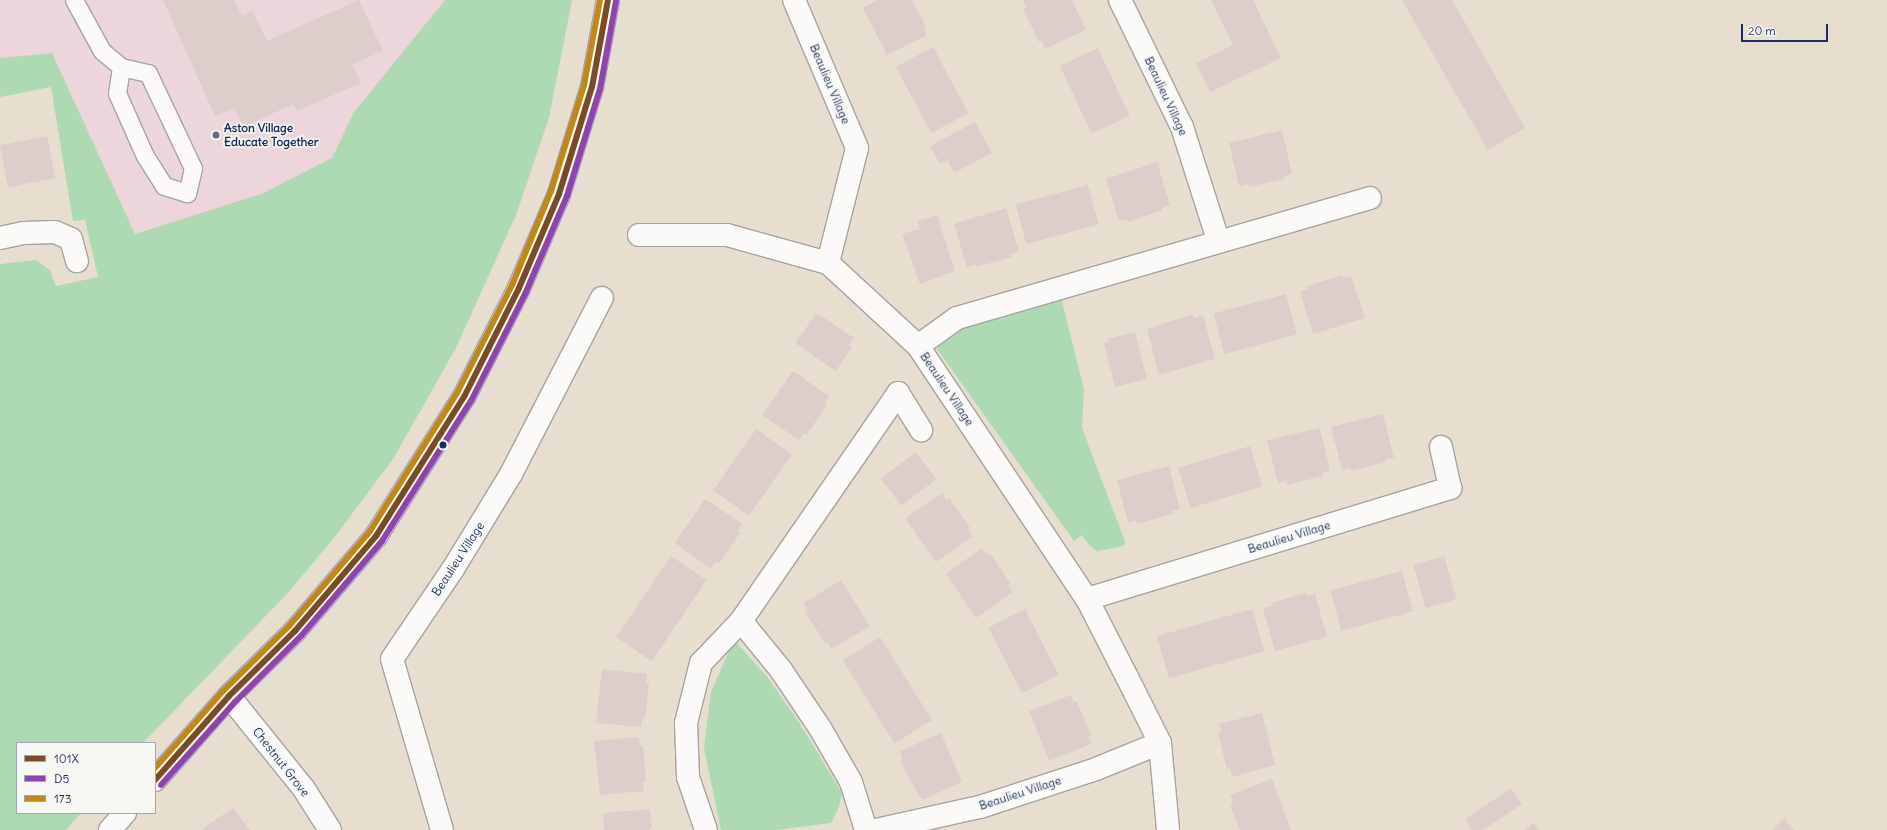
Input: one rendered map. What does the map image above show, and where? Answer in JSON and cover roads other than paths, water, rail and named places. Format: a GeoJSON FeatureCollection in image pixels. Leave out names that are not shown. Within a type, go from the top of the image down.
{"type":"FeatureCollection","features":[{"type":"Feature","properties":{"kind":"street"},"geometry":{"type":"LineString","coordinates":[[156,779],[229,696],[295,631],[376,536],[464,397],[519,288],[559,194],[592,87],[608,0]]}},
{"type":"Feature","properties":{"kind":"street","name":"Beaulieu Village"},"geometry":{"type":"LineString","coordinates":[[794,0],[857,148],[828,263]]}},
{"type":"Feature","properties":{"kind":"street","name":"Beaulieu Village"},"geometry":{"type":"LineString","coordinates":[[1120,0],[1182,127],[1218,240]]}},
{"type":"Feature","properties":{"kind":"street","name":"Beaulieu Village"},"geometry":{"type":"LineString","coordinates":[[1168,830],[1160,743],[1087,599],[918,346],[957,318],[1218,240],[1370,198]]}},
{"type":"Feature","properties":{"kind":"street"},"geometry":{"type":"LineString","coordinates":[[0,238],[23,233],[55,232],[71,239],[77,261]]}},
{"type":"Feature","properties":{"kind":"street"},"geometry":{"type":"LineString","coordinates":[[639,235],[727,235],[828,263],[918,346]]}},
{"type":"Feature","properties":{"kind":"street","name":"Beaulieu Village"},"geometry":{"type":"LineString","coordinates":[[442,830],[392,659],[453,569],[511,474],[602,298]]}},
{"type":"Feature","properties":{"kind":"street"},"geometry":{"type":"LineString","coordinates":[[706,830],[688,777],[686,722],[701,663],[741,621],[898,393],[921,430]]}},
{"type":"Feature","properties":{"kind":"street","name":"Beaulieu Village"},"geometry":{"type":"LineString","coordinates":[[1087,599],[1450,488],[1441,447]]}},
{"type":"Feature","properties":{"kind":"street"},"geometry":{"type":"LineString","coordinates":[[741,621],[781,670],[820,728],[850,782],[866,830]]}},
{"type":"Feature","properties":{"kind":"street","name":"Chestnut Grove"},"geometry":{"type":"LineString","coordinates":[[229,696],[304,789],[330,830]]}},
{"type":"Feature","properties":{"kind":"street","name":"Beaulieu Village"},"geometry":{"type":"LineString","coordinates":[[876,830],[980,806],[1096,769],[1160,743]]}},
{"type":"Feature","properties":{"kind":"street"},"geometry":{"type":"LineString","coordinates":[[110,830],[124,814]]}},
{"type":"Feature","properties":{"kind":"lane"},"geometry":{"type":"LineString","coordinates":[[74,0],[102,51],[121,67],[148,73],[192,168],[187,193],[164,186],[145,156],[117,93],[121,67]]}},
{"type":"Feature","properties":{"kind":"place","name":"Aston Village Educate Together"},"geometry":{"type":"Point","coordinates":[216,135]}}]}
